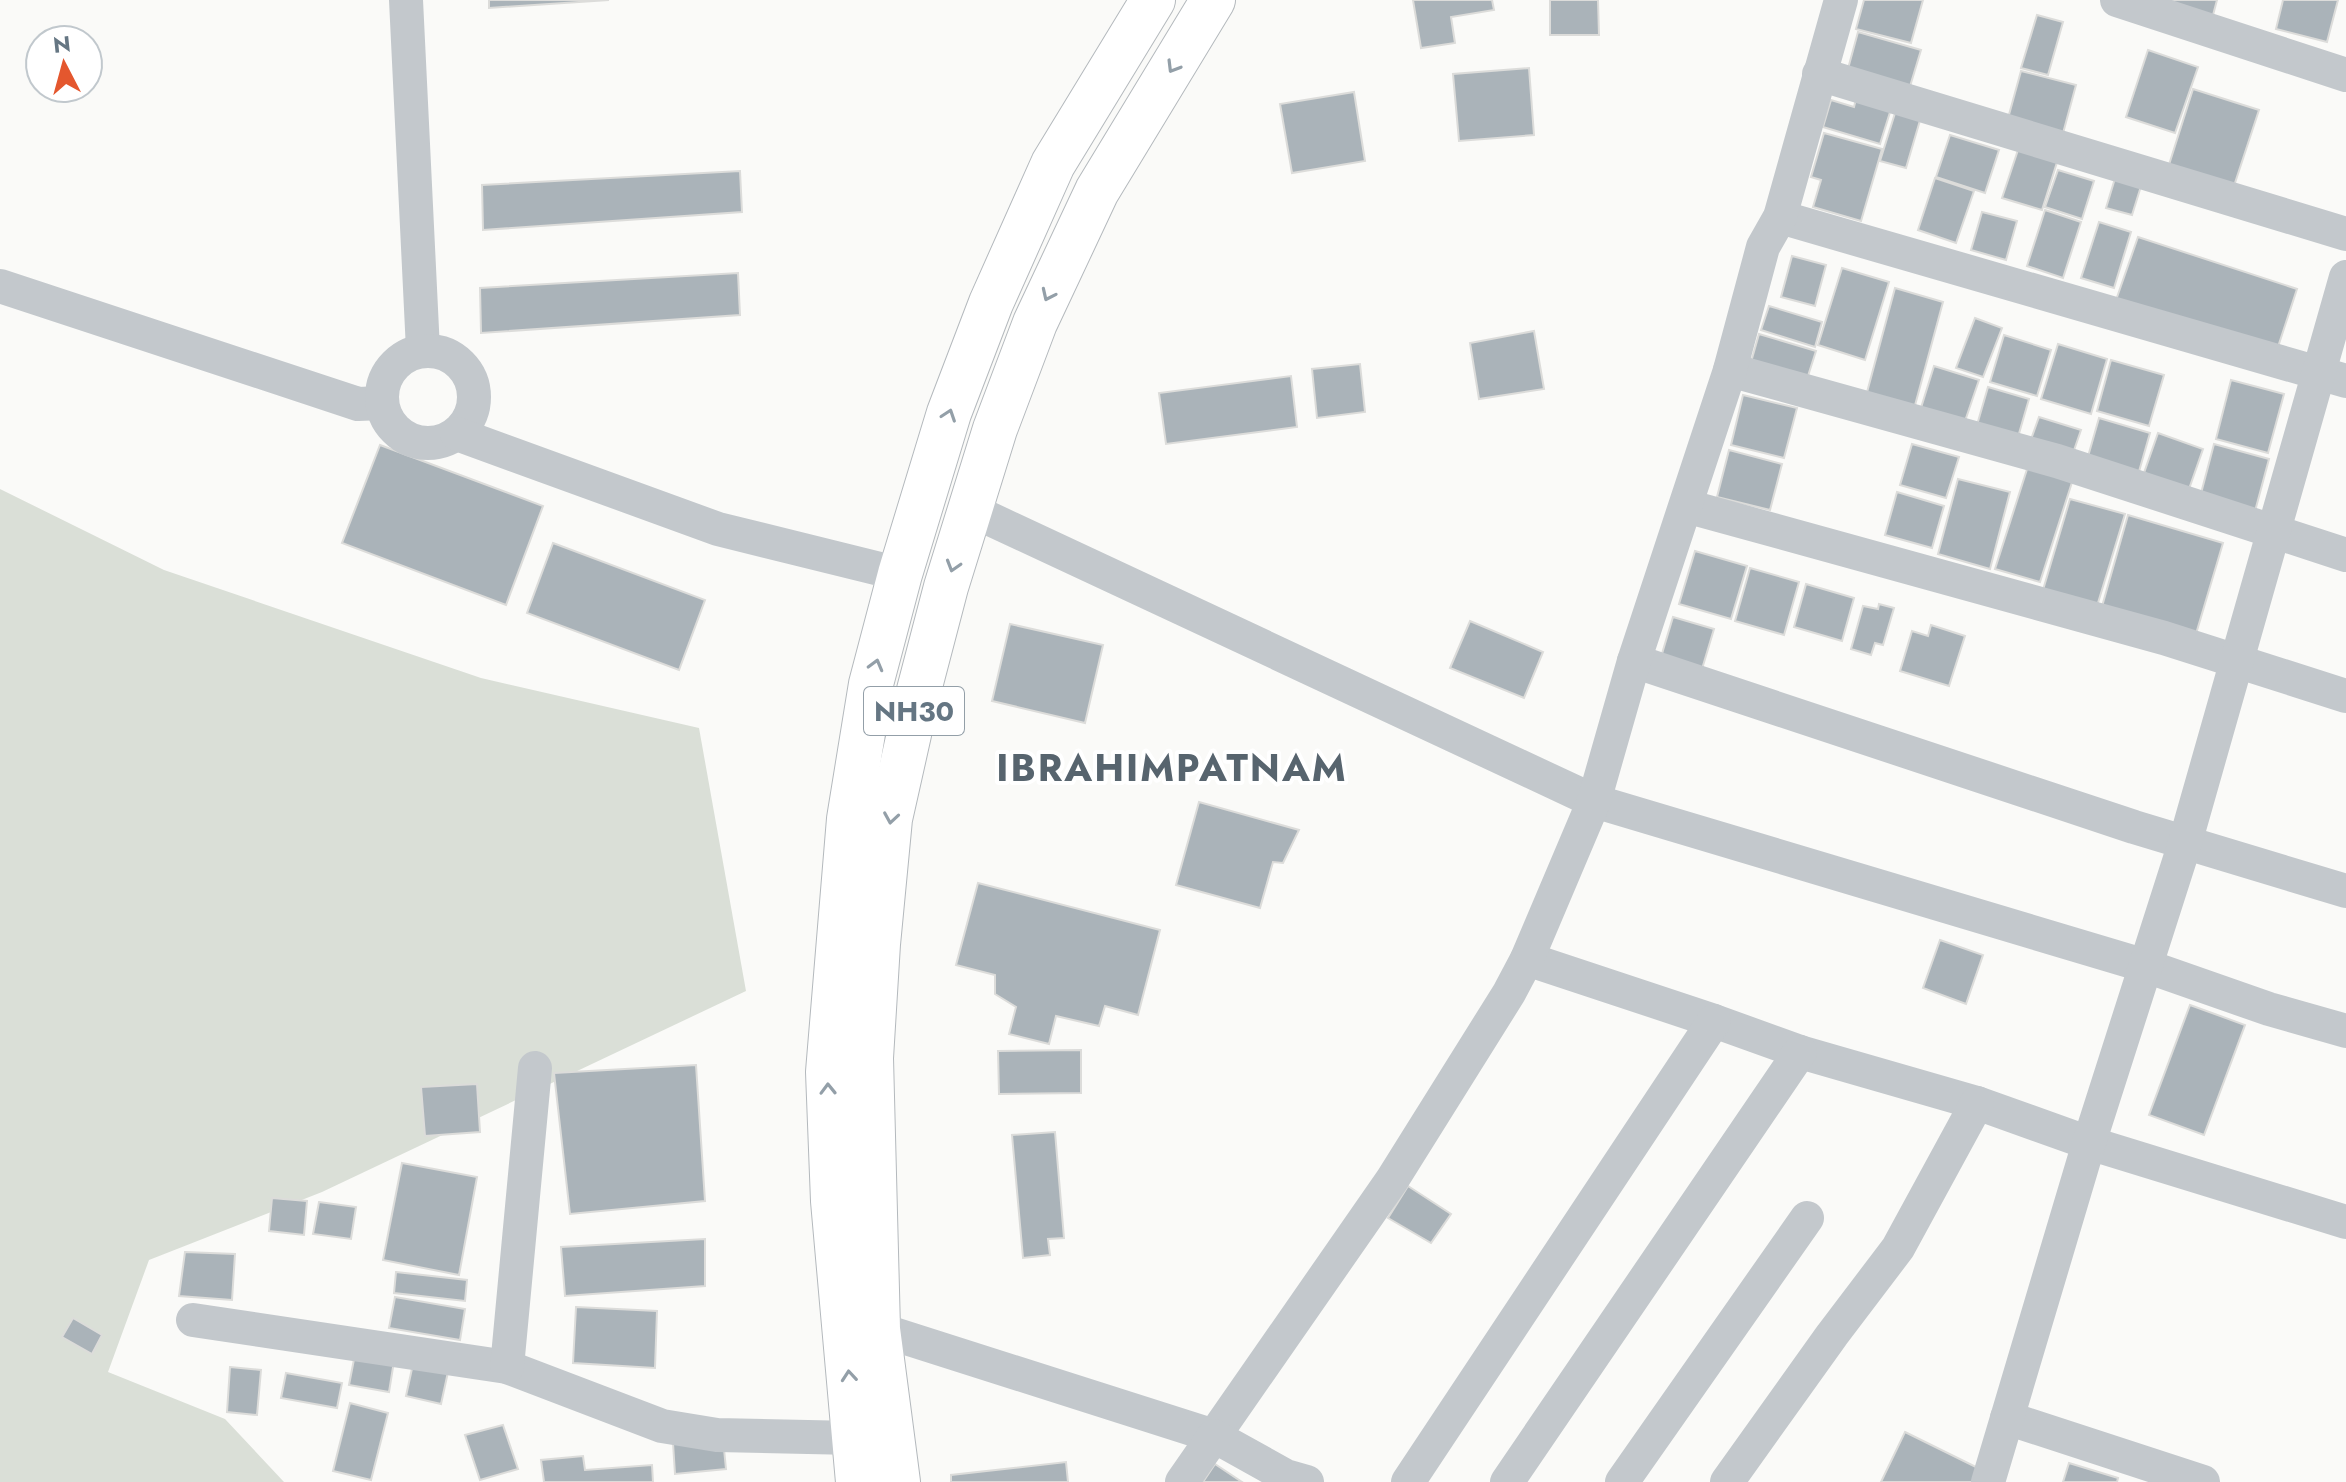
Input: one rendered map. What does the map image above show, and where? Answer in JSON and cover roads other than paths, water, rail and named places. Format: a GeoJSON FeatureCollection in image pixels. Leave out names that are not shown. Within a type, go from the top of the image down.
{"type":"FeatureCollection","features":[{"type":"Feature","properties":{"kind":"highway","name":"NH30"},"geometry":{"type":"LineString","coordinates":[[858,1482],[828,1131],[828,1072],[849,819],[871,684],[900,574],[949,413],[991,303],[1053,164],[1153,0]]}},
{"type":"Feature","properties":{"kind":"highway","name":"NH30"},"geometry":{"type":"LineString","coordinates":[[898,1482],[878,1329],[871,1058],[890,819],[946,587],[995,429],[1035,323],[1097,191],[1213,0]]}},
{"type":"Feature","properties":{"kind":"highway"},"geometry":{"type":"LineString","coordinates":[[828,1131],[873,1134]]}},
{"type":"Feature","properties":{"kind":"street"},"geometry":{"type":"LineString","coordinates":[[406,0],[423,350]]}},
{"type":"Feature","properties":{"kind":"street"},"geometry":{"type":"LineString","coordinates":[[1182,1482],[1392,1180],[1527,959],[1594,801],[1634,661],[1730,370],[1763,247],[1780,217],[1841,0]]}},
{"type":"Feature","properties":{"kind":"street"},"geometry":{"type":"LineString","coordinates":[[2117,0],[2346,75]]}},
{"type":"Feature","properties":{"kind":"street"},"geometry":{"type":"LineString","coordinates":[[1819,74],[2346,234]]}},
{"type":"Feature","properties":{"kind":"street"},"geometry":{"type":"LineString","coordinates":[[1780,217],[2332,377]]}},
{"type":"Feature","properties":{"kind":"street"},"geometry":{"type":"LineString","coordinates":[[1988,1482],[2089,1143],[2185,843],[2271,533],[2332,377],[2346,277]]}},
{"type":"Feature","properties":{"kind":"street"},"geometry":{"type":"LineString","coordinates":[[0,286],[358,404],[382,403]]}},
{"type":"Feature","properties":{"kind":"street"},"geometry":{"type":"LineString","coordinates":[[423,350],[446,354],[460,363],[470,376],[475,391],[474,407],[457,434],[426,444],[410,440],[391,425],[382,403],[383,387],[389,372],[400,360],[423,350]]}},
{"type":"Feature","properties":{"kind":"street"},"geometry":{"type":"LineString","coordinates":[[1730,370],[2057,461],[2346,555]]}},
{"type":"Feature","properties":{"kind":"street"},"geometry":{"type":"LineString","coordinates":[[457,434],[718,529],[900,574]]}},
{"type":"Feature","properties":{"kind":"street"},"geometry":{"type":"LineString","coordinates":[[1686,506],[2236,660],[2346,696]]}},
{"type":"Feature","properties":{"kind":"street"},"geometry":{"type":"LineString","coordinates":[[971,510],[1594,801],[2146,966],[2269,1009],[2346,1031]]}},
{"type":"Feature","properties":{"kind":"street"},"geometry":{"type":"LineString","coordinates":[[1634,661],[2185,843],[2346,891]]}},
{"type":"Feature","properties":{"kind":"street"},"geometry":{"type":"LineString","coordinates":[[1527,959],[1800,1052],[1977,1103],[2089,1143],[2346,1222]]}},
{"type":"Feature","properties":{"kind":"street"},"geometry":{"type":"LineString","coordinates":[[1408,1482],[1714,1021]]}},
{"type":"Feature","properties":{"kind":"street"},"geometry":{"type":"LineString","coordinates":[[1507,1482],[1800,1052]]}},
{"type":"Feature","properties":{"kind":"street"},"geometry":{"type":"LineString","coordinates":[[507,1367],[535,1068]]}},
{"type":"Feature","properties":{"kind":"street"},"geometry":{"type":"LineString","coordinates":[[1727,1482],[1898,1248],[1977,1103]]}},
{"type":"Feature","properties":{"kind":"street"},"geometry":{"type":"LineString","coordinates":[[1622,1482],[1807,1218]]}},
{"type":"Feature","properties":{"kind":"street"},"geometry":{"type":"LineString","coordinates":[[193,1320],[507,1367],[662,1426],[717,1435],[854,1438]]}},
{"type":"Feature","properties":{"kind":"street"},"geometry":{"type":"LineString","coordinates":[[878,1329],[1214,1436],[1286,1476],[1307,1482]]}},
{"type":"Feature","properties":{"kind":"street"},"geometry":{"type":"LineString","coordinates":[[2007,1418],[2203,1482]]}},
{"type":"Feature","properties":{"kind":"district","name":"IBRAHIMPATNAM"},"geometry":{"type":"Point","coordinates":[1172,768]}}]}
